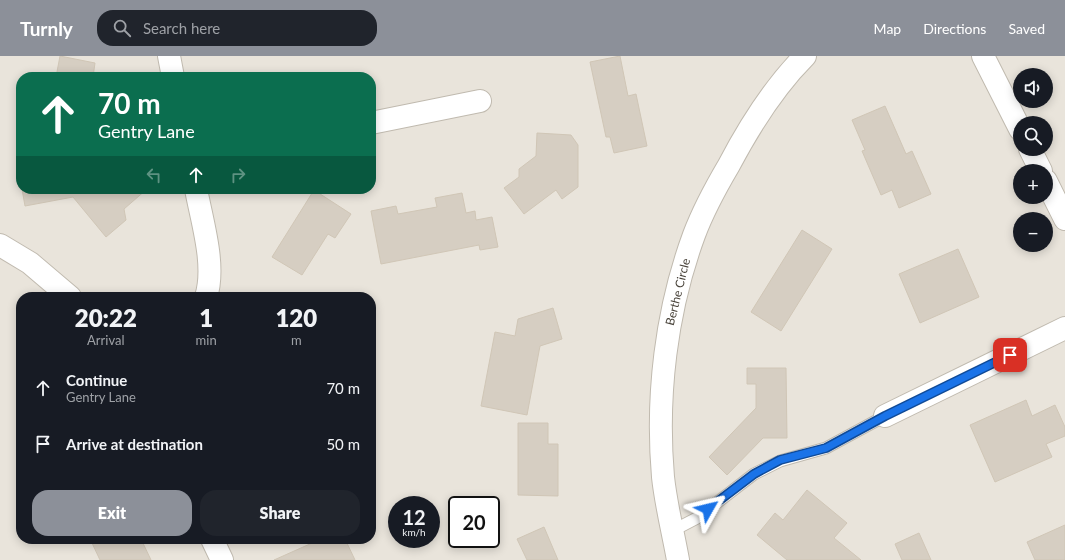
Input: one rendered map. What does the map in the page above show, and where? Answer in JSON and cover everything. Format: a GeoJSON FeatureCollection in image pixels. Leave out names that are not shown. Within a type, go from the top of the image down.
{"type":"FeatureCollection","features":[{"type":"Feature","properties":{"kind":"street"},"geometry":{"type":"LineString","coordinates":[[169,56],[173,72]]}},
{"type":"Feature","properties":{"kind":"street","name":"Berthe Circle"},"geometry":{"type":"LineString","coordinates":[[678,560],[663,477],[662,385],[668,334],[679,281],[694,234],[740,144],[772,96],[805,56]]}},
{"type":"Feature","properties":{"kind":"street"},"geometry":{"type":"LineString","coordinates":[[983,56],[1013,116]]}},
{"type":"Feature","properties":{"kind":"street"},"geometry":{"type":"LineString","coordinates":[[376,122],[480,101]]}},
{"type":"Feature","properties":{"kind":"street"},"geometry":{"type":"LineString","coordinates":[[197,194],[209,262],[210,285],[208,292]]}},
{"type":"Feature","properties":{"kind":"street"},"geometry":{"type":"LineString","coordinates":[[1053,195],[1065,219]]}},
{"type":"Feature","properties":{"kind":"street"},"geometry":{"type":"LineString","coordinates":[[0,245],[30,263],[64,292]]}},
{"type":"Feature","properties":{"kind":"street"},"geometry":{"type":"LineString","coordinates":[[885,416],[1065,328]]}},
{"type":"Feature","properties":{"kind":"street"},"geometry":{"type":"LineString","coordinates":[[214,544],[222,560]]}},
{"type":"Feature","properties":{"kind":"lane"},"geometry":{"type":"LineString","coordinates":[[672,530],[697,518],[754,474],[780,460],[826,448],[885,416]]}},
{"type":"Feature","properties":{"kind":"shaded area"},"geometry":{"type":"Polygon","coordinates":[[[0,56],[1065,56],[1065,560],[0,560],[0,56]]]}},
{"type":"Feature","properties":{"kind":"building"},"geometry":{"type":"Polygon","coordinates":[[[60,56],[95,63],[94,72],[57,72],[60,56]]]}},
{"type":"Feature","properties":{"kind":"building"},"geometry":{"type":"Polygon","coordinates":[[[620,56],[628,96],[636,94],[647,146],[614,153],[610,137],[606,137],[590,62],[620,56]]]}},
{"type":"Feature","properties":{"kind":"building"},"geometry":{"type":"Polygon","coordinates":[[[885,106],[906,154],[912,151],[931,194],[899,208],[892,190],[881,195],[862,151],[865,150],[852,120],[885,106]]]}},
{"type":"Feature","properties":{"kind":"building"},"geometry":{"type":"Polygon","coordinates":[[[537,133],[571,135],[578,145],[578,187],[562,199],[556,190],[524,214],[504,188],[519,177],[519,169],[536,156],[537,133]]]}},
{"type":"Feature","properties":{"kind":"building"},"geometry":{"type":"Polygon","coordinates":[[[462,193],[466,213],[475,211],[476,220],[492,217],[498,247],[480,250],[479,245],[381,264],[371,211],[396,206],[398,214],[437,207],[435,198],[462,193]]]}},
{"type":"Feature","properties":{"kind":"building"},"geometry":{"type":"Polygon","coordinates":[[[23,194],[141,194],[124,209],[126,220],[106,237],[73,197],[25,206],[23,194]]]}},
{"type":"Feature","properties":{"kind":"building"},"geometry":{"type":"Polygon","coordinates":[[[311,194],[320,194],[351,214],[335,238],[328,234],[302,275],[272,257],[311,194]]]}},
{"type":"Feature","properties":{"kind":"building"},"geometry":{"type":"Polygon","coordinates":[[[802,230],[832,249],[781,331],[751,312],[802,230]]]}},
{"type":"Feature","properties":{"kind":"building"},"geometry":{"type":"Polygon","coordinates":[[[958,249],[979,297],[920,323],[899,274],[958,249]]]}},
{"type":"Feature","properties":{"kind":"building"},"geometry":{"type":"Polygon","coordinates":[[[553,308],[562,339],[540,346],[527,415],[481,406],[495,332],[515,336],[518,319],[553,308]]]}},
{"type":"Feature","properties":{"kind":"building"},"geometry":{"type":"Polygon","coordinates":[[[747,368],[786,368],[787,438],[763,438],[727,475],[709,457],[756,408],[756,384],[747,384],[747,368]]]}},
{"type":"Feature","properties":{"kind":"building"},"geometry":{"type":"Polygon","coordinates":[[[1026,400],[1032,416],[1055,405],[1065,427],[1065,436],[1046,444],[1052,457],[995,482],[970,425],[1026,400]]]}},
{"type":"Feature","properties":{"kind":"building"},"geometry":{"type":"Polygon","coordinates":[[[518,423],[548,423],[548,444],[558,444],[558,496],[518,495],[518,423]]]}},
{"type":"Feature","properties":{"kind":"building"},"geometry":{"type":"Polygon","coordinates":[[[807,490],[847,523],[834,538],[861,560],[787,560],[757,535],[775,513],[783,520],[807,490]]]}},
{"type":"Feature","properties":{"kind":"building"},"geometry":{"type":"Polygon","coordinates":[[[1065,525],[1065,560],[1035,560],[1027,542],[1065,525]]]}},
{"type":"Feature","properties":{"kind":"building"},"geometry":{"type":"Polygon","coordinates":[[[544,527],[558,560],[527,560],[517,539],[544,527]]]}},
{"type":"Feature","properties":{"kind":"building"},"geometry":{"type":"Polygon","coordinates":[[[919,533],[931,560],[902,560],[895,544],[919,533]]]}},
{"type":"Feature","properties":{"kind":"building"},"geometry":{"type":"Polygon","coordinates":[[[92,544],[143,544],[151,560],[100,560],[92,544]]]}},
{"type":"Feature","properties":{"kind":"building"},"geometry":{"type":"Polygon","coordinates":[[[310,544],[347,544],[355,560],[274,560],[310,544]]]}},
{"type":"Feature","properties":{"kind":"route"},"geometry":{"type":"LineString","coordinates":[[708,509],[754,474],[780,460],[826,448],[885,416],[1010,355]]}}]}
